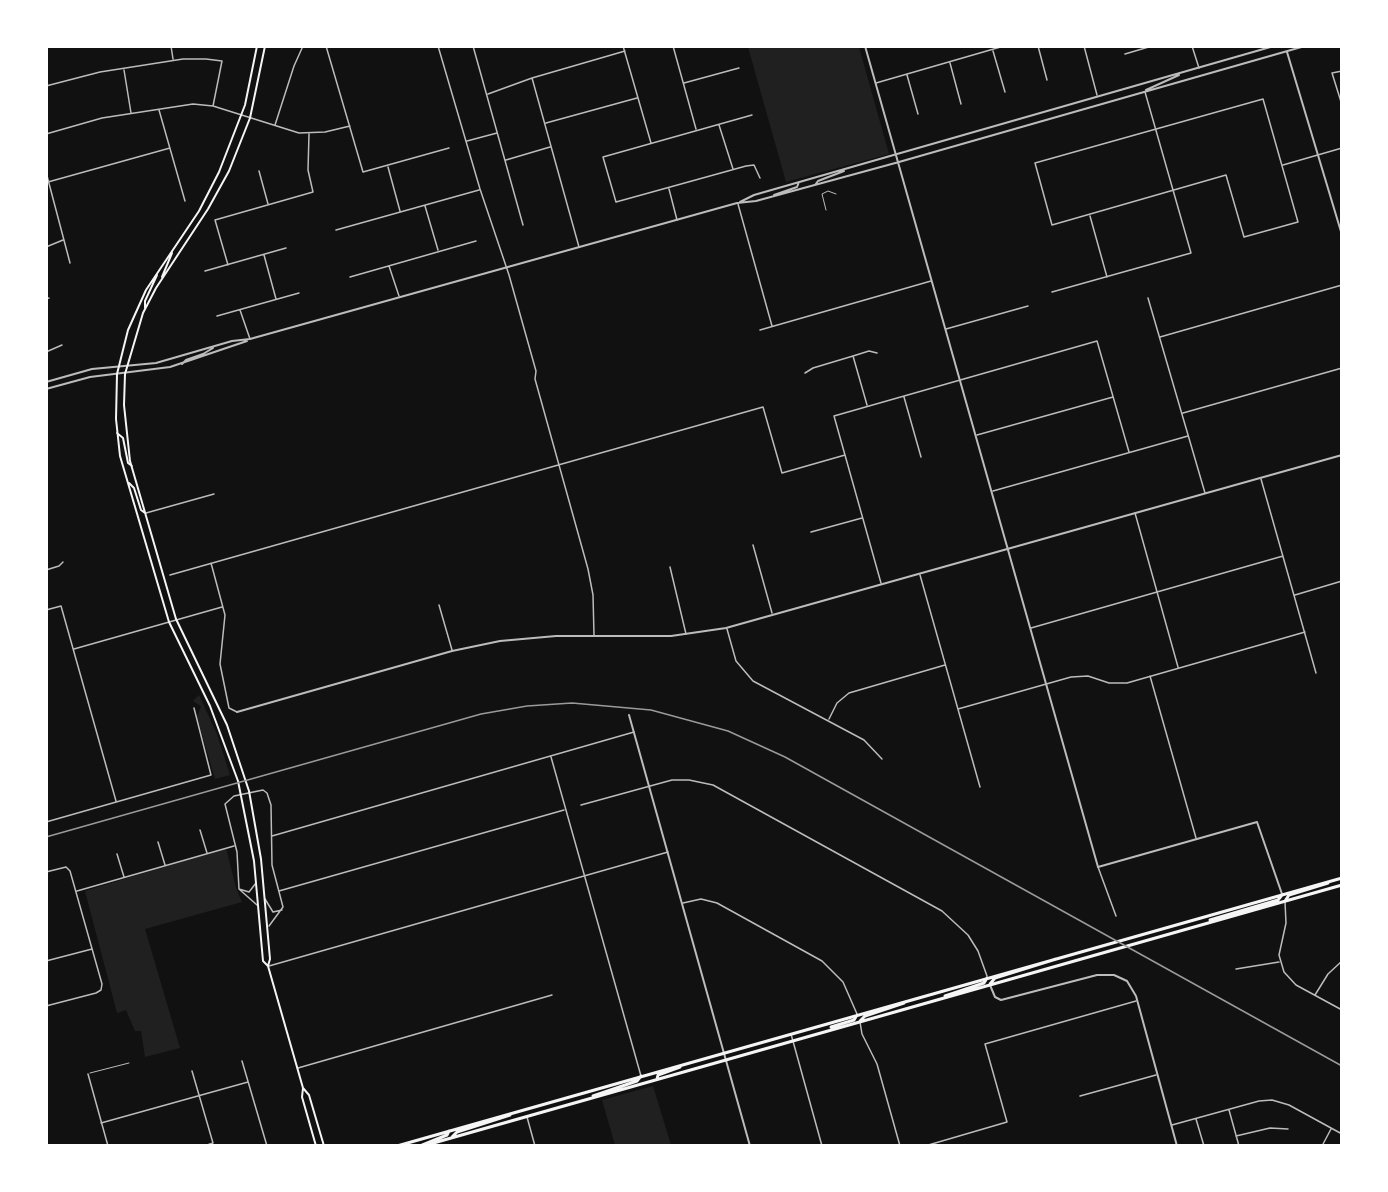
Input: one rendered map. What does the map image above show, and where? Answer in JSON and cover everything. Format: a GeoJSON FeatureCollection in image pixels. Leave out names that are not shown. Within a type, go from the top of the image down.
{"type":"FeatureCollection","features":[{"type":"Feature","properties":{"kind":"main road"},"geometry":{"type":"LineString","coordinates":[[257,46],[241,115],[213,185],[157,272],[134,315],[118,367],[117,433],[127,481],[169,622],[210,706],[229,754],[246,816],[256,882],[263,961],[268,966],[297,1069],[303,1088],[309,1095],[324,1146]]}},
{"type":"Feature","properties":{"kind":"main road"},"geometry":{"type":"LineString","coordinates":[[162,278],[222,184],[250,118],[265,46]]}},
{"type":"Feature","properties":{"kind":"main road"},"geometry":{"type":"LineString","coordinates":[[171,251],[172,257],[146,308],[127,365],[125,429],[132,466],[176,620],[218,704],[241,764],[258,836],[270,959],[268,966]]}},
{"type":"Feature","properties":{"kind":"main road"},"geometry":{"type":"LineString","coordinates":[[146,308],[145,301],[157,279],[157,272]]}},
{"type":"Feature","properties":{"kind":"main road"},"geometry":{"type":"LineString","coordinates":[[117,433],[123,438],[128,463],[132,466]]}},
{"type":"Feature","properties":{"kind":"main road"},"geometry":{"type":"LineString","coordinates":[[127,481],[134,488],[141,510],[146,514]]}},
{"type":"Feature","properties":{"kind":"main road"},"geometry":{"type":"LineString","coordinates":[[397,1146],[1341,878]]}},
{"type":"Feature","properties":{"kind":"main road"},"geometry":{"type":"LineString","coordinates":[[1284,902],[1289,895],[1332,880]]}},
{"type":"Feature","properties":{"kind":"main road"},"geometry":{"type":"LineString","coordinates":[[422,1146],[1341,885]]}},
{"type":"Feature","properties":{"kind":"main road"},"geometry":{"type":"LineString","coordinates":[[1203,924],[1219,916],[1280,899],[1282,894]]}},
{"type":"Feature","properties":{"kind":"main road"},"geometry":{"type":"LineString","coordinates":[[990,984],[995,978],[1047,963],[1060,956]]}},
{"type":"Feature","properties":{"kind":"main road"},"geometry":{"type":"LineString","coordinates":[[944,998],[984,983],[987,977]]}},
{"type":"Feature","properties":{"kind":"main road"},"geometry":{"type":"LineString","coordinates":[[860,1021],[865,1016],[908,1000]]}},
{"type":"Feature","properties":{"kind":"main road"},"geometry":{"type":"LineString","coordinates":[[827,1030],[854,1020],[857,1015]]}},
{"type":"Feature","properties":{"kind":"main road"},"geometry":{"type":"LineString","coordinates":[[657,1079],[658,1075],[676,1070],[684,1064]]}},
{"type":"Feature","properties":{"kind":"main road"},"geometry":{"type":"LineString","coordinates":[[589,1098],[637,1082],[641,1076]]}},
{"type":"Feature","properties":{"kind":"main road"},"geometry":{"type":"LineString","coordinates":[[303,1088],[302,1097],[316,1146]]}},
{"type":"Feature","properties":{"kind":"main road"},"geometry":{"type":"LineString","coordinates":[[452,1137],[457,1132],[498,1120],[519,1110]]}},
{"type":"Feature","properties":{"kind":"main road"},"geometry":{"type":"LineString","coordinates":[[422,1146],[447,1135],[449,1131]]}},
{"type":"Feature","properties":{"kind":"street"},"geometry":{"type":"LineString","coordinates":[[171,46],[174,60]]}},
{"type":"Feature","properties":{"kind":"street"},"geometry":{"type":"LineString","coordinates":[[275,126],[294,66],[303,46]]}},
{"type":"Feature","properties":{"kind":"street"},"geometry":{"type":"LineString","coordinates":[[326,46],[363,172],[449,148]]}},
{"type":"Feature","properties":{"kind":"street"},"geometry":{"type":"LineString","coordinates":[[438,46],[533,360],[535,379],[591,582],[594,636]]}},
{"type":"Feature","properties":{"kind":"street"},"geometry":{"type":"LineString","coordinates":[[473,46],[524,225]]}},
{"type":"Feature","properties":{"kind":"street"},"geometry":{"type":"LineString","coordinates":[[623,46],[651,143]]}},
{"type":"Feature","properties":{"kind":"street"},"geometry":{"type":"LineString","coordinates":[[673,46],[696,130]]}},
{"type":"Feature","properties":{"kind":"street"},"geometry":{"type":"LineString","coordinates":[[865,46],[1098,867],[1116,916]]}},
{"type":"Feature","properties":{"kind":"street"},"geometry":{"type":"LineString","coordinates":[[876,83],[1004,46]]}},
{"type":"Feature","properties":{"kind":"street"},"geometry":{"type":"LineString","coordinates":[[1038,46],[1047,80]]}},
{"type":"Feature","properties":{"kind":"street"},"geometry":{"type":"LineString","coordinates":[[1084,46],[1097,95]]}},
{"type":"Feature","properties":{"kind":"street"},"geometry":{"type":"LineString","coordinates":[[1125,54],[1152,46]]}},
{"type":"Feature","properties":{"kind":"street"},"geometry":{"type":"LineString","coordinates":[[1192,46],[1198,68]]}},
{"type":"Feature","properties":{"kind":"street"},"geometry":{"type":"LineString","coordinates":[[738,203],[754,195],[1274,46]]}},
{"type":"Feature","properties":{"kind":"street"},"geometry":{"type":"LineString","coordinates":[[1285,46],[1341,236]]}},
{"type":"Feature","properties":{"kind":"street"},"geometry":{"type":"LineString","coordinates":[[46,382],[82,371],[156,363],[215,346],[250,339],[738,203],[771,197],[899,162],[1305,46]]}},
{"type":"Feature","properties":{"kind":"street"},"geometry":{"type":"LineString","coordinates":[[993,50],[1005,92]]}},
{"type":"Feature","properties":{"kind":"street"},"geometry":{"type":"LineString","coordinates":[[487,94],[532,78],[625,51]]}},
{"type":"Feature","properties":{"kind":"street"},"geometry":{"type":"LineString","coordinates":[[46,86],[124,68],[199,58],[222,61],[213,106]]}},
{"type":"Feature","properties":{"kind":"street"},"geometry":{"type":"LineString","coordinates":[[950,62],[962,104]]}},
{"type":"Feature","properties":{"kind":"street"},"geometry":{"type":"LineString","coordinates":[[124,68],[131,114]]}},
{"type":"Feature","properties":{"kind":"street"},"geometry":{"type":"LineString","coordinates":[[683,83],[739,68]]}},
{"type":"Feature","properties":{"kind":"street"},"geometry":{"type":"LineString","coordinates":[[1341,71],[1332,73],[1341,105]]}},
{"type":"Feature","properties":{"kind":"street"},"geometry":{"type":"LineString","coordinates":[[1145,92],[1153,86],[1173,80],[1181,73]]}},
{"type":"Feature","properties":{"kind":"street"},"geometry":{"type":"LineString","coordinates":[[907,74],[918,114]]}},
{"type":"Feature","properties":{"kind":"street"},"geometry":{"type":"LineString","coordinates":[[532,78],[580,248]]}},
{"type":"Feature","properties":{"kind":"street"},"geometry":{"type":"LineString","coordinates":[[1052,292],[1191,253],[1145,92]]}},
{"type":"Feature","properties":{"kind":"street"},"geometry":{"type":"LineString","coordinates":[[544,124],[638,97]]}},
{"type":"Feature","properties":{"kind":"street"},"geometry":{"type":"LineString","coordinates":[[1263,99],[1298,222],[1244,237],[1226,176],[1053,225],[1035,163],[1155,129],[1263,99]]}},
{"type":"Feature","properties":{"kind":"street"},"geometry":{"type":"LineString","coordinates":[[46,134],[102,118],[193,104],[213,106],[275,126],[309,134],[350,126]]}},
{"type":"Feature","properties":{"kind":"street"},"geometry":{"type":"LineString","coordinates":[[159,109],[185,201]]}},
{"type":"Feature","properties":{"kind":"street"},"geometry":{"type":"LineString","coordinates":[[752,115],[603,156],[616,202],[754,165],[760,178]]}},
{"type":"Feature","properties":{"kind":"street"},"geometry":{"type":"LineString","coordinates":[[719,124],[733,170]]}},
{"type":"Feature","properties":{"kind":"street"},"geometry":{"type":"LineString","coordinates":[[466,142],[498,133]]}},
{"type":"Feature","properties":{"kind":"street"},"geometry":{"type":"LineString","coordinates":[[228,265],[215,220],[313,192],[308,171],[309,134]]}},
{"type":"Feature","properties":{"kind":"street"},"geometry":{"type":"LineString","coordinates":[[505,160],[551,147]]}},
{"type":"Feature","properties":{"kind":"street"},"geometry":{"type":"LineString","coordinates":[[48,182],[170,148]]}},
{"type":"Feature","properties":{"kind":"street"},"geometry":{"type":"LineString","coordinates":[[1282,165],[1341,148]]}},
{"type":"Feature","properties":{"kind":"street"},"geometry":{"type":"LineString","coordinates":[[387,165],[400,212]]}},
{"type":"Feature","properties":{"kind":"street"},"geometry":{"type":"LineString","coordinates":[[815,185],[818,181],[840,174],[846,169]]}},
{"type":"Feature","properties":{"kind":"street"},"geometry":{"type":"LineString","coordinates":[[258,171],[268,205]]}},
{"type":"Feature","properties":{"kind":"street"},"geometry":{"type":"LineString","coordinates":[[46,172],[70,263]]}},
{"type":"Feature","properties":{"kind":"street"},"geometry":{"type":"LineString","coordinates":[[771,197],[796,187],[800,182]]}},
{"type":"Feature","properties":{"kind":"street"},"geometry":{"type":"LineString","coordinates":[[668,188],[677,220]]}},
{"type":"Feature","properties":{"kind":"street"},"geometry":{"type":"LineString","coordinates":[[336,230],[480,189]]}},
{"type":"Feature","properties":{"kind":"street"},"geometry":{"type":"LineString","coordinates":[[46,201],[52,200]]}},
{"type":"Feature","properties":{"kind":"street"},"geometry":{"type":"LineString","coordinates":[[738,203],[772,326]]}},
{"type":"Feature","properties":{"kind":"street"},"geometry":{"type":"LineString","coordinates":[[425,205],[438,252]]}},
{"type":"Feature","properties":{"kind":"street"},"geometry":{"type":"LineString","coordinates":[[1089,215],[1107,277]]}},
{"type":"Feature","properties":{"kind":"street"},"geometry":{"type":"LineString","coordinates":[[46,247],[63,239]]}},
{"type":"Feature","properties":{"kind":"street"},"geometry":{"type":"LineString","coordinates":[[350,277],[476,241]]}},
{"type":"Feature","properties":{"kind":"street"},"geometry":{"type":"LineString","coordinates":[[205,271],[286,248]]}},
{"type":"Feature","properties":{"kind":"street"},"geometry":{"type":"LineString","coordinates":[[264,255],[276,299]]}},
{"type":"Feature","properties":{"kind":"street"},"geometry":{"type":"LineString","coordinates":[[389,265],[400,297]]}},
{"type":"Feature","properties":{"kind":"street"},"geometry":{"type":"LineString","coordinates":[[760,330],[932,281]]}},
{"type":"Feature","properties":{"kind":"street"},"geometry":{"type":"LineString","coordinates":[[1160,337],[1341,285]]}},
{"type":"Feature","properties":{"kind":"street"},"geometry":{"type":"LineString","coordinates":[[218,316],[299,293]]}},
{"type":"Feature","properties":{"kind":"street"},"geometry":{"type":"LineString","coordinates":[[1148,298],[1205,493]]}},
{"type":"Feature","properties":{"kind":"street"},"geometry":{"type":"LineString","coordinates":[[946,329],[1028,306]]}},
{"type":"Feature","properties":{"kind":"street"},"geometry":{"type":"LineString","coordinates":[[240,309],[250,339]]}},
{"type":"Feature","properties":{"kind":"street"},"geometry":{"type":"LineString","coordinates":[[46,389],[78,380],[182,364],[235,347],[250,339]]}},
{"type":"Feature","properties":{"kind":"street"},"geometry":{"type":"LineString","coordinates":[[882,585],[834,416],[1097,341],[1129,452]]}},
{"type":"Feature","properties":{"kind":"street"},"geometry":{"type":"LineString","coordinates":[[46,352],[62,345]]}},
{"type":"Feature","properties":{"kind":"street"},"geometry":{"type":"LineString","coordinates":[[182,364],[215,346]]}},
{"type":"Feature","properties":{"kind":"street"},"geometry":{"type":"LineString","coordinates":[[805,373],[813,368],[869,351],[877,353]]}},
{"type":"Feature","properties":{"kind":"street"},"geometry":{"type":"LineString","coordinates":[[853,356],[868,406]]}},
{"type":"Feature","properties":{"kind":"street"},"geometry":{"type":"LineString","coordinates":[[1182,414],[1341,368]]}},
{"type":"Feature","properties":{"kind":"street"},"geometry":{"type":"LineString","coordinates":[[903,396],[921,457]]}},
{"type":"Feature","properties":{"kind":"street"},"geometry":{"type":"LineString","coordinates":[[976,436],[1113,397]]}},
{"type":"Feature","properties":{"kind":"street"},"geometry":{"type":"LineString","coordinates":[[170,575],[763,407],[782,473],[845,455]]}},
{"type":"Feature","properties":{"kind":"street"},"geometry":{"type":"LineString","coordinates":[[992,491],[1188,436]]}},
{"type":"Feature","properties":{"kind":"street"},"geometry":{"type":"LineString","coordinates":[[211,563],[225,622],[220,661],[230,708],[237,712],[453,651],[521,638],[686,634],[726,628],[1341,455]]}},
{"type":"Feature","properties":{"kind":"street"},"geometry":{"type":"LineString","coordinates":[[1261,478],[1316,673]]}},
{"type":"Feature","properties":{"kind":"street"},"geometry":{"type":"LineString","coordinates":[[146,514],[214,494]]}},
{"type":"Feature","properties":{"kind":"street"},"geometry":{"type":"LineString","coordinates":[[1135,513],[1178,668]]}},
{"type":"Feature","properties":{"kind":"street"},"geometry":{"type":"LineString","coordinates":[[811,532],[863,518]]}},
{"type":"Feature","properties":{"kind":"street"},"geometry":{"type":"LineString","coordinates":[[753,545],[773,616]]}},
{"type":"Feature","properties":{"kind":"street"},"geometry":{"type":"LineString","coordinates":[[1031,628],[1283,556]]}},
{"type":"Feature","properties":{"kind":"street"},"geometry":{"type":"LineString","coordinates":[[46,570],[59,566],[63,562]]}},
{"type":"Feature","properties":{"kind":"street"},"geometry":{"type":"LineString","coordinates":[[670,567],[686,634]]}},
{"type":"Feature","properties":{"kind":"street"},"geometry":{"type":"LineString","coordinates":[[920,574],[980,787]]}},
{"type":"Feature","properties":{"kind":"street"},"geometry":{"type":"LineString","coordinates":[[1294,595],[1341,581]]}},
{"type":"Feature","properties":{"kind":"street"},"geometry":{"type":"LineString","coordinates":[[439,605],[453,651]]}},
{"type":"Feature","properties":{"kind":"street"},"geometry":{"type":"LineString","coordinates":[[46,610],[61,606],[116,802]]}},
{"type":"Feature","properties":{"kind":"street"},"geometry":{"type":"LineString","coordinates":[[73,650],[223,607]]}},
{"type":"Feature","properties":{"kind":"street"},"geometry":{"type":"LineString","coordinates":[[726,628],[733,654],[748,677],[869,743],[882,759]]}},
{"type":"Feature","properties":{"kind":"street"},"geometry":{"type":"LineString","coordinates":[[958,709],[1076,676],[1115,684],[1305,632]]}},
{"type":"Feature","properties":{"kind":"street"},"geometry":{"type":"LineString","coordinates":[[828,720],[840,700],[849,693],[945,665]]}},
{"type":"Feature","properties":{"kind":"street"},"geometry":{"type":"LineString","coordinates":[[1150,676],[1196,839]]}},
{"type":"Feature","properties":{"kind":"street"},"geometry":{"type":"LineString","coordinates":[[46,822],[211,775],[194,708]]}},
{"type":"Feature","properties":{"kind":"street"},"geometry":{"type":"LineString","coordinates":[[629,715],[750,1146]]}},
{"type":"Feature","properties":{"kind":"street"},"geometry":{"type":"LineString","coordinates":[[272,836],[634,732]]}},
{"type":"Feature","properties":{"kind":"street"},"geometry":{"type":"LineString","coordinates":[[550,756],[641,1076]]}},
{"type":"Feature","properties":{"kind":"street"},"geometry":{"type":"LineString","coordinates":[[581,805],[649,785],[689,780],[722,788],[942,911],[957,923],[973,942],[987,977]]}},
{"type":"Feature","properties":{"kind":"street"},"geometry":{"type":"LineString","coordinates":[[257,905],[239,889],[236,846],[225,807],[227,800],[234,796],[263,790],[269,796],[272,865],[283,910]]}},
{"type":"Feature","properties":{"kind":"street"},"geometry":{"type":"LineString","coordinates":[[279,891],[565,809]]}},
{"type":"Feature","properties":{"kind":"street"},"geometry":{"type":"LineString","coordinates":[[1098,867],[1257,822],[1282,894]]}},
{"type":"Feature","properties":{"kind":"street"},"geometry":{"type":"LineString","coordinates":[[200,830],[207,854]]}},
{"type":"Feature","properties":{"kind":"street"},"geometry":{"type":"LineString","coordinates":[[158,842],[165,866]]}},
{"type":"Feature","properties":{"kind":"street"},"geometry":{"type":"LineString","coordinates":[[77,891],[236,846]]}},
{"type":"Feature","properties":{"kind":"street"},"geometry":{"type":"LineString","coordinates":[[268,966],[668,852]]}},
{"type":"Feature","properties":{"kind":"street"},"geometry":{"type":"LineString","coordinates":[[117,854],[124,878]]}},
{"type":"Feature","properties":{"kind":"street"},"geometry":{"type":"LineString","coordinates":[[46,872],[68,867],[77,891],[102,984],[101,990],[46,1006]]}},
{"type":"Feature","properties":{"kind":"street"},"geometry":{"type":"LineString","coordinates":[[239,889],[249,892],[256,882]]}},
{"type":"Feature","properties":{"kind":"street"},"geometry":{"type":"LineString","coordinates":[[265,898],[273,912],[283,910]]}},
{"type":"Feature","properties":{"kind":"street"},"geometry":{"type":"LineString","coordinates":[[683,903],[701,899],[717,903],[822,961],[843,982],[857,1015]]}},
{"type":"Feature","properties":{"kind":"street"},"geometry":{"type":"LineString","coordinates":[[1284,902],[1286,923],[1280,950],[1280,962],[1292,981],[1341,1010]]}},
{"type":"Feature","properties":{"kind":"street"},"geometry":{"type":"LineString","coordinates":[[267,927],[283,910]]}},
{"type":"Feature","properties":{"kind":"street"},"geometry":{"type":"LineString","coordinates":[[46,962],[92,948]]}},
{"type":"Feature","properties":{"kind":"street"},"geometry":{"type":"LineString","coordinates":[[1236,969],[1280,962]]}},
{"type":"Feature","properties":{"kind":"street"},"geometry":{"type":"LineString","coordinates":[[1315,995],[1328,974],[1341,962]]}},
{"type":"Feature","properties":{"kind":"street"},"geometry":{"type":"LineString","coordinates":[[990,984],[995,997],[1002,1000],[1108,974],[1127,981],[1137,1001],[1177,1146]]}},
{"type":"Feature","properties":{"kind":"street"},"geometry":{"type":"LineString","coordinates":[[297,1069],[552,995]]}},
{"type":"Feature","properties":{"kind":"street"},"geometry":{"type":"LineString","coordinates":[[925,1146],[1007,1122],[985,1044],[1137,1001]]}},
{"type":"Feature","properties":{"kind":"street"},"geometry":{"type":"LineString","coordinates":[[860,1021],[862,1034],[877,1065],[900,1146]]}},
{"type":"Feature","properties":{"kind":"street"},"geometry":{"type":"LineString","coordinates":[[791,1033],[822,1146]]}},
{"type":"Feature","properties":{"kind":"street"},"geometry":{"type":"LineString","coordinates":[[243,1061],[267,1146]]}},
{"type":"Feature","properties":{"kind":"street"},"geometry":{"type":"LineString","coordinates":[[192,1071],[213,1143],[204,1146]]}},
{"type":"Feature","properties":{"kind":"street"},"geometry":{"type":"LineString","coordinates":[[88,1074],[108,1146]]}},
{"type":"Feature","properties":{"kind":"street"},"geometry":{"type":"LineString","coordinates":[[1080,1096],[1157,1074]]}},
{"type":"Feature","properties":{"kind":"street"},"geometry":{"type":"LineString","coordinates":[[101,1123],[248,1082]]}},
{"type":"Feature","properties":{"kind":"street"},"geometry":{"type":"LineString","coordinates":[[1172,1125],[1259,1101],[1278,1101],[1341,1134]]}},
{"type":"Feature","properties":{"kind":"street"},"geometry":{"type":"LineString","coordinates":[[1229,1109],[1239,1146]]}},
{"type":"Feature","properties":{"kind":"street"},"geometry":{"type":"LineString","coordinates":[[527,1116],[535,1146]]}},
{"type":"Feature","properties":{"kind":"street"},"geometry":{"type":"LineString","coordinates":[[1196,1118],[1204,1146]]}},
{"type":"Feature","properties":{"kind":"street"},"geometry":{"type":"LineString","coordinates":[[1236,1136],[1270,1128],[1288,1130]]}},
{"type":"Feature","properties":{"kind":"street"},"geometry":{"type":"LineString","coordinates":[[1322,1146],[1332,1128]]}},
{"type":"Feature","properties":{"kind":"lane"},"geometry":{"type":"LineString","coordinates":[[826,210],[822,194],[828,191],[836,194]]}},
{"type":"Feature","properties":{"kind":"lane"},"geometry":{"type":"LineString","coordinates":[[88,1074],[129,1063]]}},
{"type":"Feature","properties":{"kind":"shaded area"},"geometry":{"type":"Polygon","coordinates":[[[748,47],[859,47],[889,154],[786,182],[748,47]]]}},
{"type":"Feature","properties":{"kind":"shaded area"},"geometry":{"type":"Polygon","coordinates":[[[199,695],[217,734],[230,775],[215,779],[197,717],[201,706],[193,701],[199,695]]]}},
{"type":"Feature","properties":{"kind":"shaded area"},"geometry":{"type":"Polygon","coordinates":[[[226,848],[242,902],[145,929],[180,1048],[145,1057],[141,1031],[135,1031],[126,1010],[117,1013],[85,891],[226,848]]]}},
{"type":"Feature","properties":{"kind":"shaded area"},"geometry":{"type":"Polygon","coordinates":[[[653,1086],[671,1145],[615,1145],[602,1100],[653,1086]]]}},
{"type":"Feature","properties":{"kind":"railway"},"geometry":{"type":"LineString","coordinates":[[46,837],[481,714],[527,706],[572,703],[651,710],[728,731],[785,757],[1342,1066]]}}]}
